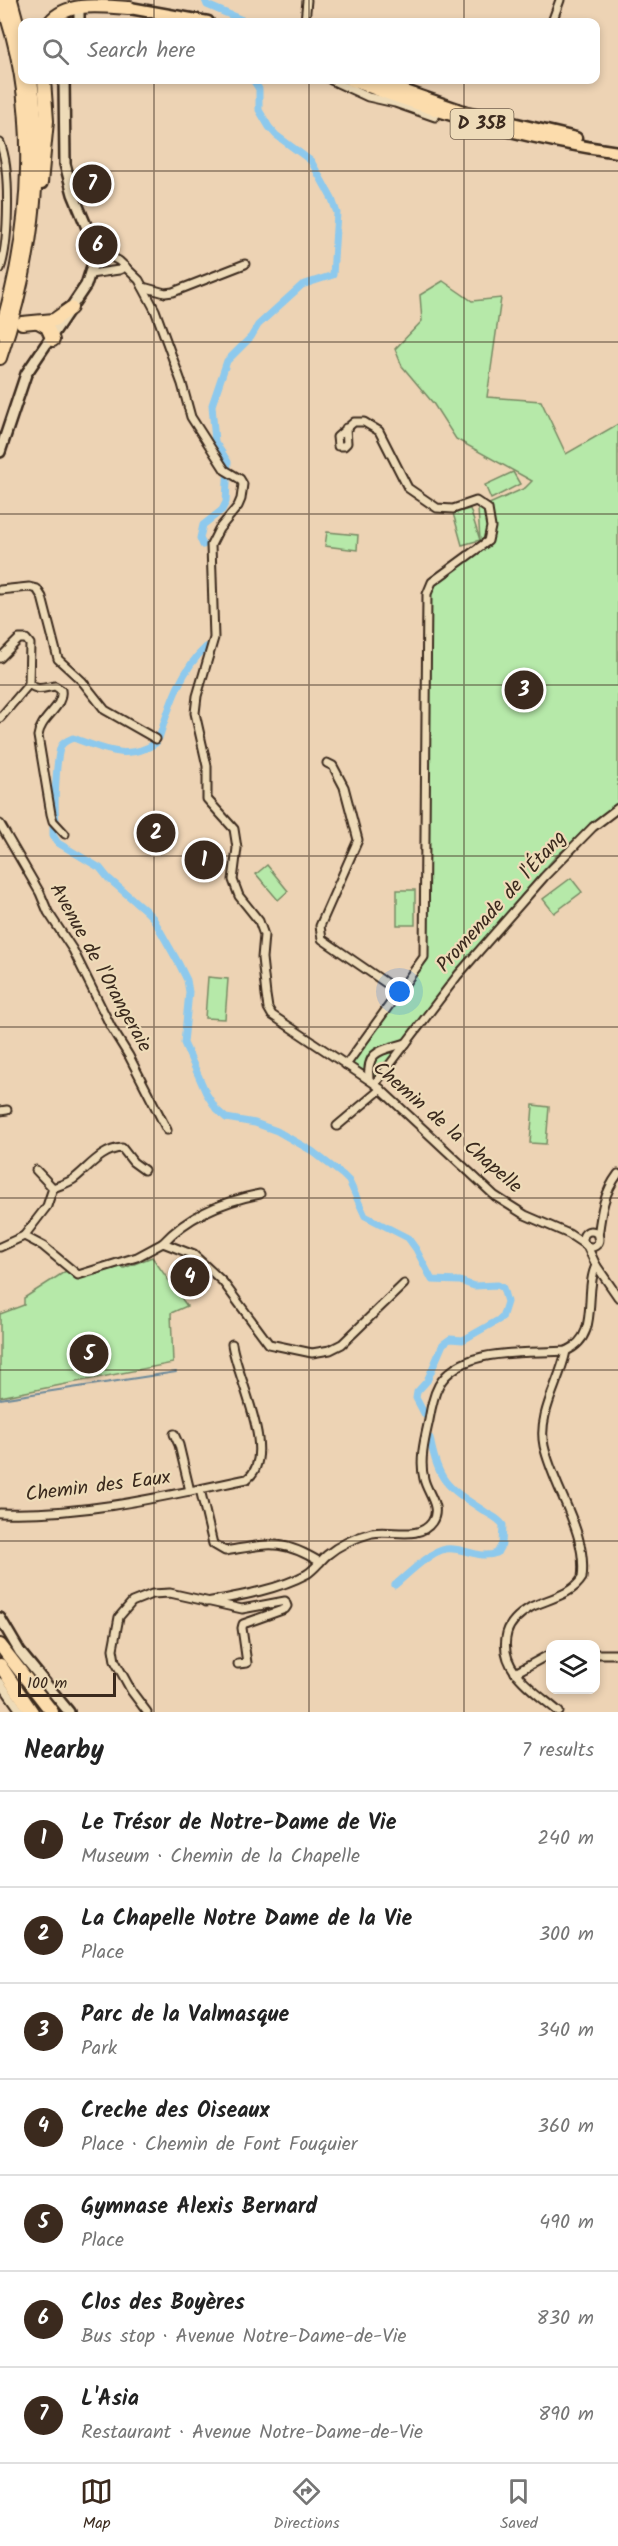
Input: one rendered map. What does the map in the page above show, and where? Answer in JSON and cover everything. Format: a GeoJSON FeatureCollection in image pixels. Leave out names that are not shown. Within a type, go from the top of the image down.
{"type":"FeatureCollection","features":[{"type":"Feature","properties":{"kind":"highway"},"geometry":{"type":"LineString","coordinates":[[68,0],[130,8]]}},
{"type":"Feature","properties":{"kind":"highway"},"geometry":{"type":"LineString","coordinates":[[90,0],[130,8]]}},
{"type":"Feature","properties":{"kind":"highway"},"geometry":{"type":"LineString","coordinates":[[8,4],[18,30]]}},
{"type":"Feature","properties":{"kind":"highway"},"geometry":{"type":"LineString","coordinates":[[8,4],[18,60]]}},
{"type":"Feature","properties":{"kind":"highway"},"geometry":{"type":"LineString","coordinates":[[53,18],[71,8],[130,8]]}},
{"type":"Feature","properties":{"kind":"highway"},"geometry":{"type":"LineString","coordinates":[[0,332],[9,302],[19,245],[27,148],[22,84]]}},
{"type":"Feature","properties":{"kind":"highway"},"geometry":{"type":"LineString","coordinates":[[26,261],[35,170],[35,127],[31,84]]}},
{"type":"Feature","properties":{"kind":"highway"},"geometry":{"type":"LineString","coordinates":[[0,358],[14,314],[37,215],[47,121],[44,84]]}},
{"type":"Feature","properties":{"kind":"highway"},"geometry":{"type":"LineString","coordinates":[[22,323],[57,319],[70,308]]}},
{"type":"Feature","properties":{"kind":"highway"},"geometry":{"type":"LineString","coordinates":[[38,322],[45,325],[52,337]]}},
{"type":"Feature","properties":{"kind":"highway"},"geometry":{"type":"LineString","coordinates":[[0,1645],[52,1712]]}},
{"type":"Feature","properties":{"kind":"highway"},"geometry":{"type":"LineString","coordinates":[[0,1657],[43,1712]]}},
{"type":"Feature","properties":{"kind":"highway"},"geometry":{"type":"LineString","coordinates":[[0,1665],[32,1712]]}},
{"type":"Feature","properties":{"kind":"main road"},"geometry":{"type":"LineString","coordinates":[[130,8],[186,18]]}},
{"type":"Feature","properties":{"kind":"main road"},"geometry":{"type":"LineString","coordinates":[[52,337],[89,290],[96,248],[94,230],[72,173],[66,84]]}},
{"type":"Feature","properties":{"kind":"main road","name":"D 35B"},"geometry":{"type":"LineString","coordinates":[[361,84],[506,131],[618,152]]}},
{"type":"Feature","properties":{"kind":"main road","name":"D 35B"},"geometry":{"type":"LineString","coordinates":[[386,84],[466,112],[568,137],[618,144]]}},
{"type":"Feature","properties":{"kind":"main road"},"geometry":{"type":"LineString","coordinates":[[0,452],[18,398],[34,364],[93,274]]}},
{"type":"Feature","properties":{"kind":"main road"},"geometry":{"type":"LineString","coordinates":[[0,1618],[20,1652],[69,1712]]}},
{"type":"Feature","properties":{"kind":"street"},"geometry":{"type":"LineString","coordinates":[[305,18],[307,0]]}},
{"type":"Feature","properties":{"kind":"street"},"geometry":{"type":"LineString","coordinates":[[553,18],[560,0]]}},
{"type":"Feature","properties":{"kind":"street"},"geometry":{"type":"LineString","coordinates":[[340,84],[368,97],[395,103],[435,117]]}},
{"type":"Feature","properties":{"kind":"street"},"geometry":{"type":"LineString","coordinates":[[0,143],[7,180],[5,254],[0,269]]}},
{"type":"Feature","properties":{"kind":"street","name":"Chemin de la Chapelle"},"geometry":{"type":"LineString","coordinates":[[96,248],[126,267],[144,289],[182,384],[191,417],[227,471],[240,479],[243,484],[242,499],[234,513],[219,529],[211,545],[214,638],[197,696],[195,713],[207,766],[207,799],[234,829],[237,848],[233,880],[239,896],[259,921],[264,935],[262,958],[268,1008],[272,1015],[375,1084],[495,1196],[525,1215],[569,1234],[586,1245]]}},
{"type":"Feature","properties":{"kind":"street"},"geometry":{"type":"LineString","coordinates":[[144,289],[165,293],[173,292],[245,264]]}},
{"type":"Feature","properties":{"kind":"street"},"geometry":{"type":"LineString","coordinates":[[93,274],[126,267]]}},
{"type":"Feature","properties":{"kind":"street"},"geometry":{"type":"LineString","coordinates":[[346,428],[354,423],[373,426],[379,431],[408,488],[437,508],[453,509],[476,501],[488,510],[491,527],[488,541],[432,582],[427,594],[424,953],[422,960],[346,1065]]}},
{"type":"Feature","properties":{"kind":"street"},"geometry":{"type":"LineString","coordinates":[[0,590],[29,587],[37,589],[42,597],[58,659],[82,681],[105,711],[156,740]]}},
{"type":"Feature","properties":{"kind":"street"},"geometry":{"type":"LineString","coordinates":[[0,658],[19,639],[26,639],[31,652],[29,684],[0,718]]}},
{"type":"Feature","properties":{"kind":"street"},"geometry":{"type":"LineString","coordinates":[[29,684],[41,690],[59,687],[62,694],[59,702],[42,723],[38,736],[55,823],[65,834]]}},
{"type":"Feature","properties":{"kind":"street"},"geometry":{"type":"LineString","coordinates":[[327,763],[333,766],[344,787],[358,840],[320,926],[320,933],[322,939],[399,992]]}},
{"type":"Feature","properties":{"kind":"street","name":"Promenade de l'Étang"},"geometry":{"type":"LineString","coordinates":[[337,1125],[375,1084],[458,975],[544,877],[593,827],[618,808]]}},
{"type":"Feature","properties":{"kind":"street","name":"Avenue de l'Orangeraie"},"geometry":{"type":"LineString","coordinates":[[0,824],[40,892],[48,912],[73,950],[111,1027],[168,1130]]}},
{"type":"Feature","properties":{"kind":"street"},"geometry":{"type":"LineString","coordinates":[[375,1084],[369,1062],[374,1054],[406,1043]]}},
{"type":"Feature","properties":{"kind":"street"},"geometry":{"type":"LineString","coordinates":[[0,1247],[24,1236],[46,1206],[53,1188],[73,1180],[90,1163],[113,1148],[122,1148],[133,1162],[144,1170]]}},
{"type":"Feature","properties":{"kind":"street"},"geometry":{"type":"LineString","coordinates":[[36,1170],[53,1188]]}},
{"type":"Feature","properties":{"kind":"street"},"geometry":{"type":"LineString","coordinates":[[206,1602],[258,1592],[292,1581],[310,1573],[320,1562],[348,1542],[373,1533],[417,1532],[432,1522],[436,1509],[424,1479],[423,1453],[440,1383],[454,1368],[481,1356],[566,1352],[577,1346],[587,1331],[600,1215],[610,1185],[618,1174]]}},
{"type":"Feature","properties":{"kind":"street"},"geometry":{"type":"LineString","coordinates":[[24,1236],[43,1246],[78,1275],[137,1257],[163,1243],[175,1230],[193,1218],[219,1206],[260,1194]]}},
{"type":"Feature","properties":{"kind":"street"},"geometry":{"type":"LineString","coordinates":[[600,1215],[583,1238],[595,1266],[618,1298]]}},
{"type":"Feature","properties":{"kind":"street"},"geometry":{"type":"LineString","coordinates":[[587,1233],[593,1232],[598,1241]]}},
{"type":"Feature","properties":{"kind":"street","name":"Chemin de la Chapelle"},"geometry":{"type":"LineString","coordinates":[[569,1234],[587,1233]]}},
{"type":"Feature","properties":{"kind":"street"},"geometry":{"type":"LineString","coordinates":[[586,1245],[592,1247],[598,1241]]}},
{"type":"Feature","properties":{"kind":"street"},"geometry":{"type":"LineString","coordinates":[[163,1243],[194,1254],[223,1282],[269,1344],[304,1352],[322,1352],[342,1344],[404,1284]]}},
{"type":"Feature","properties":{"kind":"street","name":"Chemin des Eaux"},"geometry":{"type":"LineString","coordinates":[[0,1513],[30,1514],[139,1503],[247,1479],[257,1468],[255,1417],[234,1361],[232,1344]]}},
{"type":"Feature","properties":{"kind":"street"},"geometry":{"type":"LineString","coordinates":[[559,1712],[515,1673],[505,1655],[505,1641],[513,1621],[529,1608],[572,1590],[582,1578],[583,1554],[544,1445],[545,1414],[566,1352]]}},
{"type":"Feature","properties":{"kind":"street"},"geometry":{"type":"LineString","coordinates":[[174,1434],[179,1445],[190,1491]]}},
{"type":"Feature","properties":{"kind":"street"},"geometry":{"type":"LineString","coordinates":[[200,1489],[213,1544],[225,1551],[274,1543],[293,1547],[320,1562]]}},
{"type":"Feature","properties":{"kind":"street"},"geometry":{"type":"LineString","coordinates":[[147,1712],[132,1692],[115,1661],[112,1649],[119,1617],[132,1602],[152,1594],[170,1593],[242,1609],[285,1601],[287,1606],[285,1609],[243,1624],[247,1663],[238,1664]]}},
{"type":"Feature","properties":{"kind":"street"},"geometry":{"type":"LineString","coordinates":[[600,1654],[618,1654]]}},
{"type":"Feature","properties":{"kind":"street"},"geometry":{"type":"LineString","coordinates":[[515,1673],[546,1656]]}},
{"type":"Feature","properties":{"kind":"street"},"geometry":{"type":"LineString","coordinates":[[523,1681],[530,1666]]}},
{"type":"Feature","properties":{"kind":"street"},"geometry":{"type":"LineString","coordinates":[[0,1682],[21,1712]]}},
{"type":"Feature","properties":{"kind":"green space"},"geometry":{"type":"Polygon","coordinates":[[[443,281],[472,301],[501,298],[487,397],[541,401],[566,454],[618,424],[618,805],[556,856],[459,968],[378,1075],[374,1076],[352,1064],[427,956],[431,577],[480,543],[478,509],[525,488],[532,481],[456,439],[433,403],[402,366],[395,349],[422,321],[420,295],[443,281]]]}},
{"type":"Feature","properties":{"kind":"green space"},"geometry":{"type":"Polygon","coordinates":[[[513,472],[520,484],[491,499],[485,485],[513,472]]]}},
{"type":"Feature","properties":{"kind":"green space"},"geometry":{"type":"Polygon","coordinates":[[[470,509],[480,540],[462,545],[453,513],[470,509]]]}},
{"type":"Feature","properties":{"kind":"green space"},"geometry":{"type":"Polygon","coordinates":[[[327,532],[358,535],[357,550],[325,546],[327,532]]]}},
{"type":"Feature","properties":{"kind":"green space"},"geometry":{"type":"Polygon","coordinates":[[[267,865],[288,891],[278,900],[256,874],[267,865]]]}},
{"type":"Feature","properties":{"kind":"green space"},"geometry":{"type":"Polygon","coordinates":[[[571,878],[582,892],[554,913],[543,899],[571,878]]]}},
{"type":"Feature","properties":{"kind":"green space"},"geometry":{"type":"Polygon","coordinates":[[[397,890],[415,890],[415,925],[397,925],[397,890]]]}},
{"type":"Feature","properties":{"kind":"green space"},"geometry":{"type":"Polygon","coordinates":[[[208,977],[228,979],[225,1019],[205,1018],[208,977]]]}},
{"type":"Feature","properties":{"kind":"green space"},"geometry":{"type":"Polygon","coordinates":[[[533,1105],[549,1107],[546,1144],[530,1143],[533,1105]]]}},
{"type":"Feature","properties":{"kind":"green space"},"geometry":{"type":"Polygon","coordinates":[[[152,1257],[187,1306],[171,1313],[173,1363],[0,1397],[0,1314],[24,1305],[24,1298],[66,1271],[77,1279],[121,1265],[124,1268],[152,1257]]]}},
{"type":"Feature","properties":{"kind":"waterway"},"geometry":{"type":"LineString","coordinates":[[205,0],[207,5],[238,18]]}},
{"type":"Feature","properties":{"kind":"waterway"},"geometry":{"type":"LineString","coordinates":[[203,545],[200,538],[203,525],[222,510],[226,502],[228,462],[215,442],[212,405],[227,361],[251,337],[258,325],[302,285],[333,275],[337,213],[332,199],[311,161],[276,135],[269,127],[259,110],[259,89],[256,84]]}},
{"type":"Feature","properties":{"kind":"waterway"},"geometry":{"type":"LineString","coordinates":[[159,738],[183,678],[197,656],[206,647]]}},
{"type":"Feature","properties":{"kind":"waterway"},"geometry":{"type":"LineString","coordinates":[[156,743],[135,752],[105,749],[73,738],[63,743],[58,760],[55,794],[56,820],[53,825],[53,835],[58,843],[100,868],[153,918],[187,980],[189,992],[184,1043],[206,1093],[216,1109],[226,1118],[255,1123],[277,1131],[312,1151],[343,1175],[349,1181],[365,1216],[408,1238],[432,1280],[460,1281],[474,1286],[498,1285],[503,1288],[507,1302],[502,1318],[463,1340],[450,1339],[443,1344],[427,1381],[417,1392],[416,1398],[425,1415]]}},
{"type":"Feature","properties":{"kind":"waterway"},"geometry":{"type":"LineString","coordinates":[[0,1399],[176,1372]]}},
{"type":"Feature","properties":{"kind":"waterway"},"geometry":{"type":"LineString","coordinates":[[395,1585],[419,1564],[440,1551],[453,1549],[490,1555],[497,1553],[502,1544],[503,1525],[461,1496],[446,1482],[437,1465],[430,1438]]}},
{"type":"Feature","properties":{"kind":"place","name":"L'Asia"},"geometry":{"type":"Point","coordinates":[92,184]}},
{"type":"Feature","properties":{"kind":"place","name":"Clos des Boyères"},"geometry":{"type":"Point","coordinates":[98,245]}},
{"type":"Feature","properties":{"kind":"place","name":"Parc de la Valmasque"},"geometry":{"type":"Point","coordinates":[524,690]}},
{"type":"Feature","properties":{"kind":"place","name":"La Chapelle Notre Dame de la Vie"},"geometry":{"type":"Point","coordinates":[156,833]}},
{"type":"Feature","properties":{"kind":"place","name":"Le Trésor de Notre-Dame de Vie"},"geometry":{"type":"Point","coordinates":[204,860]}},
{"type":"Feature","properties":{"kind":"place","name":"Creche des Oiseaux"},"geometry":{"type":"Point","coordinates":[190,1277]}},
{"type":"Feature","properties":{"kind":"place","name":"Gymnase Alexis Bernard"},"geometry":{"type":"Point","coordinates":[89,1354]}}]}
